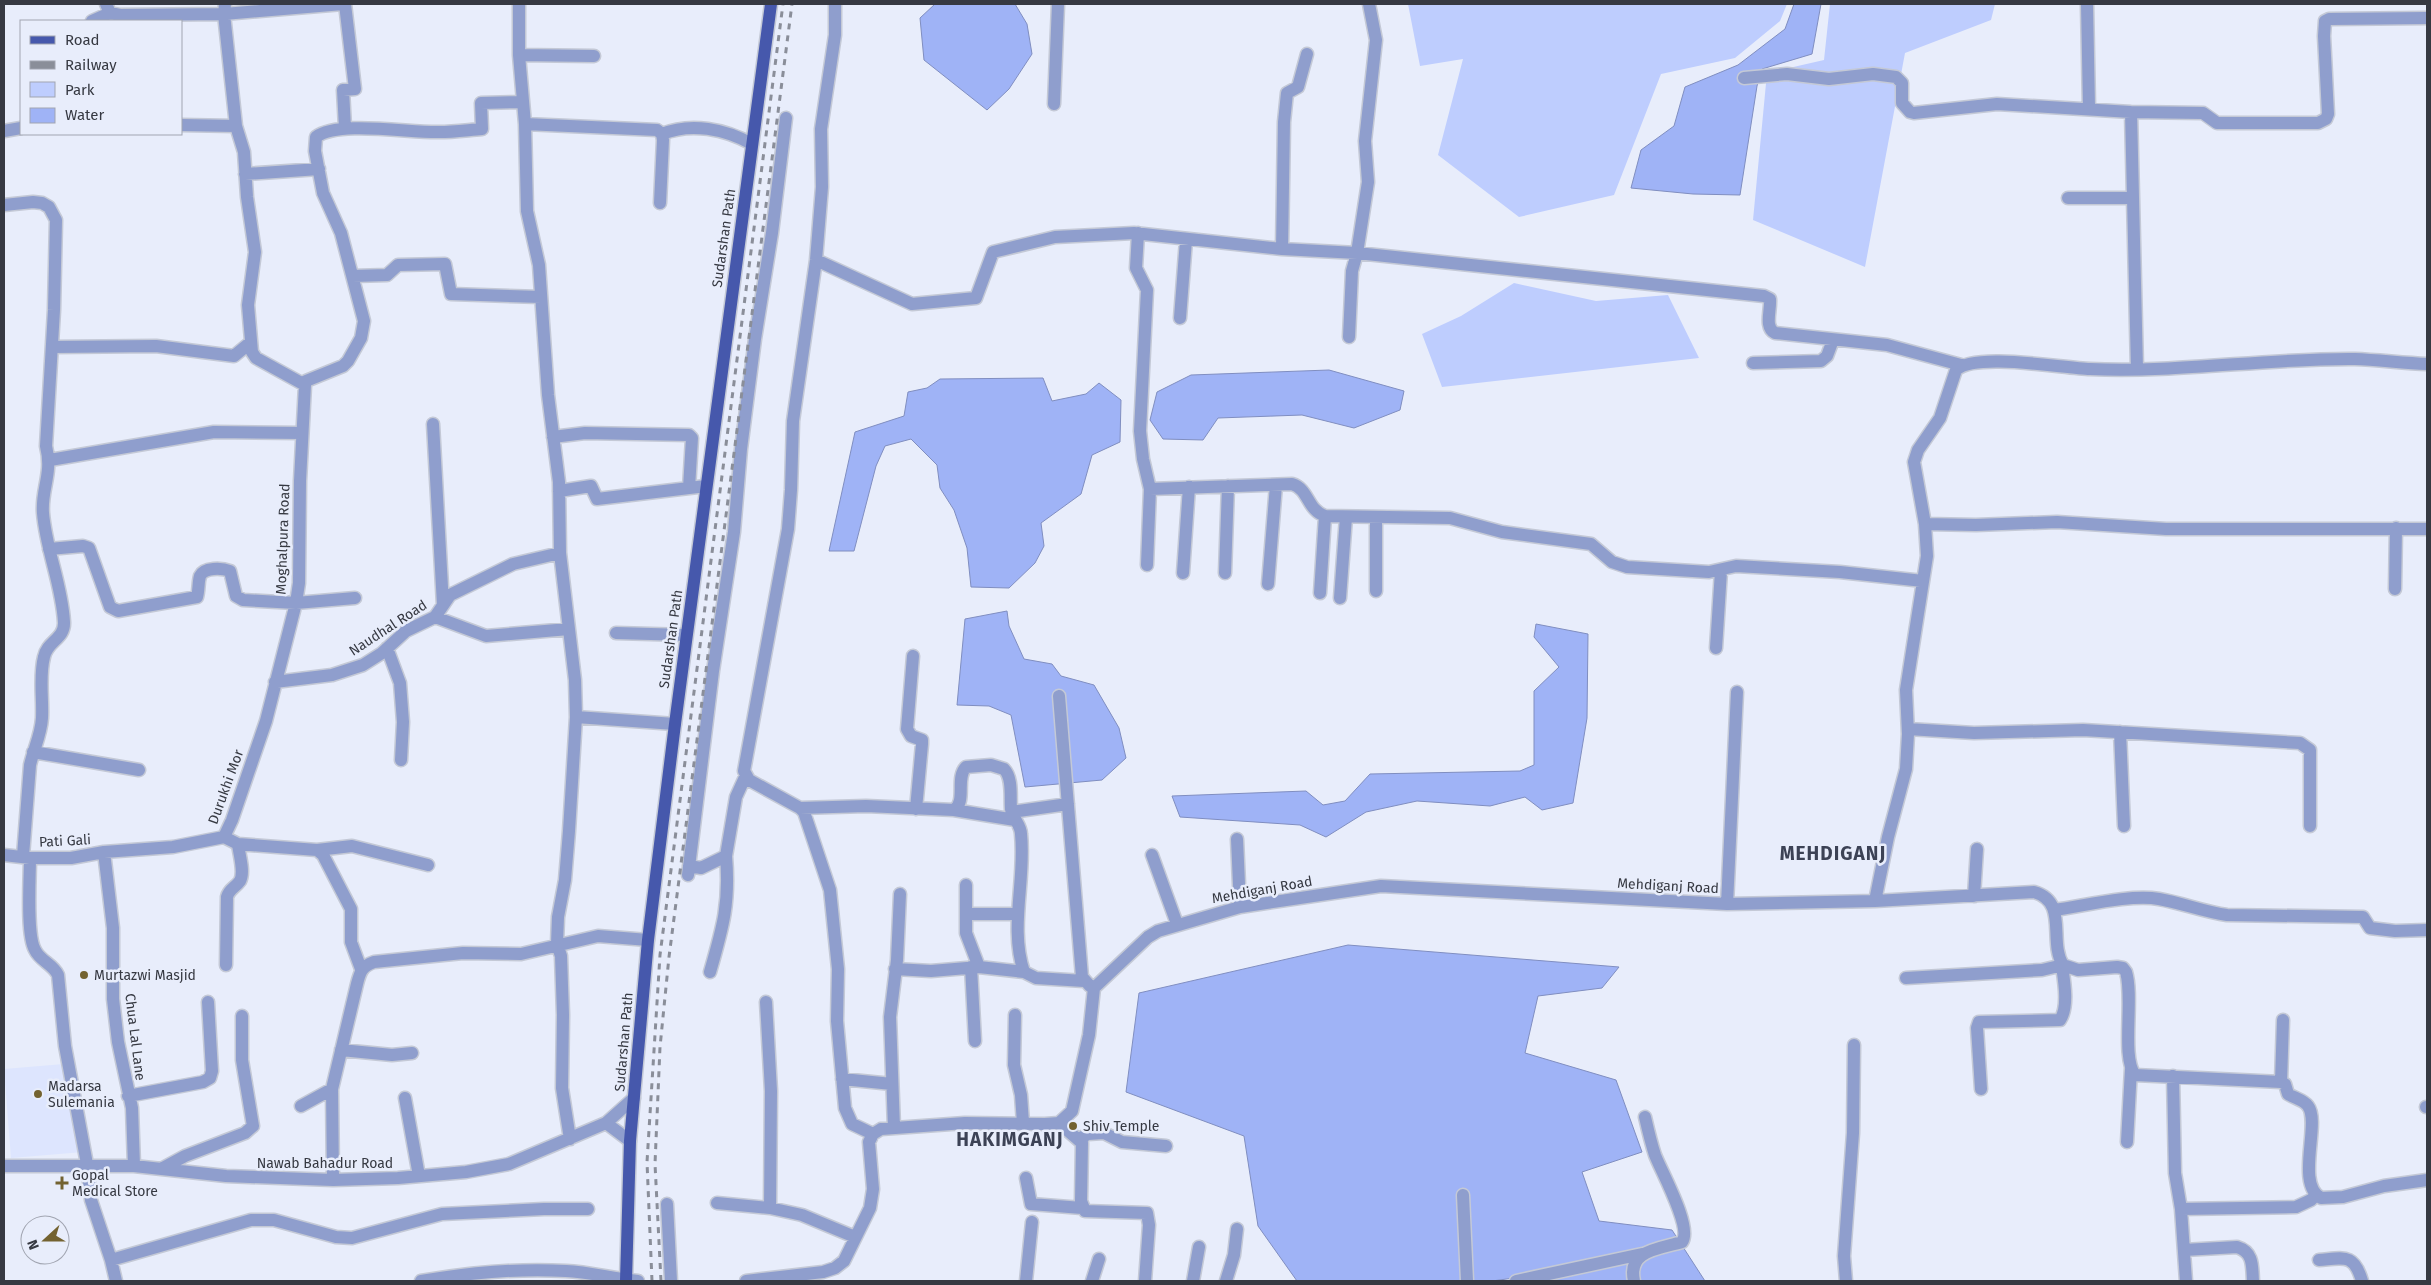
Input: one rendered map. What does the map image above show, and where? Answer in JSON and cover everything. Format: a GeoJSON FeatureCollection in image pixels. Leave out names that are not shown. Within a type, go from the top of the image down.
{"type":"FeatureCollection","features":[{"type":"Feature","properties":{"kind":"main road","name":"Sudarshan Path"},"geometry":{"type":"LineString","coordinates":[[630,1281],[630,1141],[648,940],[674,724],[771,4]]}},
{"type":"Feature","properties":{"kind":"street"},"geometry":{"type":"LineString","coordinates":[[93,20],[108,8],[120,15],[344,4],[355,89],[343,90],[345,128]]}},
{"type":"Feature","properties":{"kind":"street"},"geometry":{"type":"LineString","coordinates":[[520,4],[519,56],[525,124],[527,211],[539,265],[548,395],[559,491],[560,553],[569,629],[576,717],[565,880],[558,917],[557,944],[561,956],[562,1088],[570,1139]]}},
{"type":"Feature","properties":{"kind":"street"},"geometry":{"type":"LineString","coordinates":[[835,4],[835,36],[821,129],[822,187],[816,260],[808,330],[795,399],[788,529],[771,629],[744,764],[746,775],[749,780],[800,808],[866,806],[954,810],[1013,816],[1068,804]]}},
{"type":"Feature","properties":{"kind":"street"},"geometry":{"type":"LineString","coordinates":[[1054,104],[1058,4]]}},
{"type":"Feature","properties":{"kind":"street"},"geometry":{"type":"LineString","coordinates":[[1349,337],[1352,271],[1357,253],[1368,182],[1364,141],[1376,40],[1368,4]]}},
{"type":"Feature","properties":{"kind":"street"},"geometry":{"type":"LineString","coordinates":[[2087,4],[2089,108]]}},
{"type":"Feature","properties":{"kind":"street"},"geometry":{"type":"LineString","coordinates":[[225,9],[236,126],[244,152],[255,252],[248,306],[250,342],[256,358],[304,390],[314,378],[343,366],[348,361],[361,338],[364,321],[341,233],[323,193],[315,151],[316,137],[322,133],[345,128],[439,132],[482,130],[481,103],[523,102]]}},
{"type":"Feature","properties":{"kind":"street"},"geometry":{"type":"LineString","coordinates":[[1744,78],[1786,74],[1822,79],[1864,74],[1896,77],[1902,83],[1902,103],[1910,112],[1914,113],[1997,104],[2089,108],[2130,112],[2203,113],[2217,123],[2323,122],[2328,114],[2325,21],[2329,19],[2427,18]]}},
{"type":"Feature","properties":{"kind":"street"},"geometry":{"type":"LineString","coordinates":[[1282,249],[1286,93],[1298,87],[1307,54]]}},
{"type":"Feature","properties":{"kind":"street"},"geometry":{"type":"LineString","coordinates":[[519,56],[594,56]]}},
{"type":"Feature","properties":{"kind":"street"},"geometry":{"type":"LineString","coordinates":[[2130,112],[2137,369]]}},
{"type":"Feature","properties":{"kind":"street"},"geometry":{"type":"LineString","coordinates":[[726,856],[700,868],[688,870],[713,671],[734,532],[741,449],[754,339],[772,233],[786,118]]}},
{"type":"Feature","properties":{"kind":"street"},"geometry":{"type":"LineString","coordinates":[[525,124],[644,129],[657,130],[662,134]]}},
{"type":"Feature","properties":{"kind":"street"},"geometry":{"type":"LineString","coordinates":[[182,125],[236,126]]}},
{"type":"Feature","properties":{"kind":"street"},"geometry":{"type":"LineString","coordinates":[[662,134],[684,127],[731,134],[752,144]]}},
{"type":"Feature","properties":{"kind":"street"},"geometry":{"type":"LineString","coordinates":[[4,131],[20,128]]}},
{"type":"Feature","properties":{"kind":"street"},"geometry":{"type":"LineString","coordinates":[[660,203],[662,134]]}},
{"type":"Feature","properties":{"kind":"street"},"geometry":{"type":"LineString","coordinates":[[245,174],[319,169]]}},
{"type":"Feature","properties":{"kind":"street"},"geometry":{"type":"LineString","coordinates":[[2068,198],[2132,198]]}},
{"type":"Feature","properties":{"kind":"street"},"geometry":{"type":"LineString","coordinates":[[4,205],[33,202],[49,207],[54,213],[56,220],[52,348],[46,446],[50,460],[43,508],[64,628],[61,635],[48,645],[44,654],[42,718],[38,743],[33,752],[30,765],[27,857],[30,937],[34,950],[54,968],[58,976],[64,1046],[91,1200],[116,1281]]}},
{"type":"Feature","properties":{"kind":"street"},"geometry":{"type":"LineString","coordinates":[[816,260],[912,304],[964,300],[978,296],[990,257],[999,249],[1055,237],[1138,233],[1186,240],[1282,249],[1357,253],[1764,296],[1770,299],[1768,324],[1772,331],[1833,340],[1887,345],[1961,365],[1986,361],[2089,369],[2137,369],[2355,360],[2427,364]]}},
{"type":"Feature","properties":{"kind":"street"},"geometry":{"type":"LineString","coordinates":[[1138,233],[1136,268],[1147,290],[1140,444],[1150,489],[1147,565]]}},
{"type":"Feature","properties":{"kind":"street"},"geometry":{"type":"LineString","coordinates":[[1180,318],[1186,240]]}},
{"type":"Feature","properties":{"kind":"street"},"geometry":{"type":"LineString","coordinates":[[353,276],[387,275],[398,265],[445,264],[451,294],[541,297]]}},
{"type":"Feature","properties":{"kind":"street"},"geometry":{"type":"LineString","coordinates":[[1753,362],[1818,362],[1827,356],[1833,340]]}},
{"type":"Feature","properties":{"kind":"street"},"geometry":{"type":"LineString","coordinates":[[52,348],[156,346],[234,356],[250,342]]}},
{"type":"Feature","properties":{"kind":"street"},"geometry":{"type":"LineString","coordinates":[[1875,901],[1888,837],[1906,769],[1908,729],[1906,690],[1928,556],[1925,524],[1914,462],[1918,450],[1940,418],[1956,370],[1961,365]]}},
{"type":"Feature","properties":{"kind":"street","name":"Moghalpura Road"},"geometry":{"type":"LineString","coordinates":[[275,682],[296,603],[299,583],[304,390]]}},
{"type":"Feature","properties":{"kind":"street"},"geometry":{"type":"LineString","coordinates":[[433,424],[443,605]]}},
{"type":"Feature","properties":{"kind":"street"},"geometry":{"type":"LineString","coordinates":[[50,460],[214,432],[302,433]]}},
{"type":"Feature","properties":{"kind":"street"},"geometry":{"type":"LineString","coordinates":[[553,437],[585,433],[689,435],[692,438],[689,488]]}},
{"type":"Feature","properties":{"kind":"street"},"geometry":{"type":"LineString","coordinates":[[691,459],[710,457]]}},
{"type":"Feature","properties":{"kind":"street"},"geometry":{"type":"LineString","coordinates":[[1268,584],[1276,485]]}},
{"type":"Feature","properties":{"kind":"street"},"geometry":{"type":"LineString","coordinates":[[559,491],[591,486],[597,499],[706,486]]}},
{"type":"Feature","properties":{"kind":"street"},"geometry":{"type":"LineString","coordinates":[[1225,572],[1228,486]]}},
{"type":"Feature","properties":{"kind":"street"},"geometry":{"type":"LineString","coordinates":[[1150,489],[1297,486],[1317,513],[1326,516],[1450,518],[1502,532],[1591,544],[1618,565],[1709,572],[1736,566],[1840,572],[1924,581]]}},
{"type":"Feature","properties":{"kind":"street"},"geometry":{"type":"LineString","coordinates":[[1183,573],[1189,488]]}},
{"type":"Feature","properties":{"kind":"street"},"geometry":{"type":"LineString","coordinates":[[1320,593],[1326,516]]}},
{"type":"Feature","properties":{"kind":"street"},"geometry":{"type":"LineString","coordinates":[[1340,598],[1346,517]]}},
{"type":"Feature","properties":{"kind":"street"},"geometry":{"type":"LineString","coordinates":[[1376,518],[1376,591]]}},
{"type":"Feature","properties":{"kind":"street"},"geometry":{"type":"LineString","coordinates":[[1925,524],[1976,525],[2058,522],[2166,529],[2427,529]]}},
{"type":"Feature","properties":{"kind":"street"},"geometry":{"type":"LineString","coordinates":[[2395,589],[2396,528]]}},
{"type":"Feature","properties":{"kind":"street"},"geometry":{"type":"LineString","coordinates":[[49,549],[83,546],[88,548],[110,607],[118,612],[197,597],[200,576],[205,570],[224,568],[230,571],[236,596],[243,600],[296,603],[355,598]]}},
{"type":"Feature","properties":{"kind":"street","name":"Naudhal Road"},"geometry":{"type":"LineString","coordinates":[[275,682],[344,672],[363,665],[406,632],[435,617],[450,595],[513,564],[560,553]]}},
{"type":"Feature","properties":{"kind":"street"},"geometry":{"type":"LineString","coordinates":[[1716,648],[1720,571]]}},
{"type":"Feature","properties":{"kind":"street"},"geometry":{"type":"LineString","coordinates":[[435,617],[486,636],[569,629]]}},
{"type":"Feature","properties":{"kind":"street"},"geometry":{"type":"LineString","coordinates":[[616,633],[686,635]]}},
{"type":"Feature","properties":{"kind":"street"},"geometry":{"type":"LineString","coordinates":[[387,648],[400,683],[403,722],[400,760]]}},
{"type":"Feature","properties":{"kind":"street"},"geometry":{"type":"LineString","coordinates":[[913,656],[908,729],[911,736],[922,740],[916,809]]}},
{"type":"Feature","properties":{"kind":"street","name":"Durukhi Mor"},"geometry":{"type":"LineString","coordinates":[[127,850],[172,847],[224,837],[232,820],[235,806],[266,721],[275,682]]}},
{"type":"Feature","properties":{"kind":"street"},"geometry":{"type":"LineString","coordinates":[[1727,904],[1737,692]]}},
{"type":"Feature","properties":{"kind":"street"},"geometry":{"type":"LineString","coordinates":[[746,1281],[824,1276],[840,1265],[870,1208],[873,1189],[869,1142],[873,1134],[881,1129],[965,1123],[1060,1123],[1072,1111],[1089,1034],[1089,985],[1068,804],[1059,696]]}},
{"type":"Feature","properties":{"kind":"street"},"geometry":{"type":"LineString","coordinates":[[576,717],[674,724]]}},
{"type":"Feature","properties":{"kind":"street"},"geometry":{"type":"LineString","coordinates":[[1908,729],[1974,733],[2083,730],[2300,743],[2310,750],[2310,826]]}},
{"type":"Feature","properties":{"kind":"street"},"geometry":{"type":"LineString","coordinates":[[2120,732],[2124,826]]}},
{"type":"Feature","properties":{"kind":"street"},"geometry":{"type":"LineString","coordinates":[[33,752],[139,770]]}},
{"type":"Feature","properties":{"kind":"street"},"geometry":{"type":"LineString","coordinates":[[954,810],[959,804],[963,770],[972,766],[992,765],[1006,771],[1009,777],[1013,816],[1022,835],[1018,914],[1021,963],[1024,972]]}},
{"type":"Feature","properties":{"kind":"street"},"geometry":{"type":"LineString","coordinates":[[710,972],[728,897],[726,856],[736,797],[746,775]]}},
{"type":"Feature","properties":{"kind":"street"},"geometry":{"type":"LineString","coordinates":[[800,808],[830,890],[838,969],[837,1020],[842,1079],[848,1118],[852,1124],[873,1134]]}},
{"type":"Feature","properties":{"kind":"street"},"geometry":{"type":"LineString","coordinates":[[224,837],[238,844],[317,850],[352,846],[428,865]]}},
{"type":"Feature","properties":{"kind":"street"},"geometry":{"type":"LineString","coordinates":[[1238,839],[1240,906]]}},
{"type":"Feature","properties":{"kind":"street"},"geometry":{"type":"LineString","coordinates":[[226,965],[227,897],[228,892],[239,882],[242,876],[238,844]]}},
{"type":"Feature","properties":{"kind":"street"},"geometry":{"type":"LineString","coordinates":[[1974,896],[1977,849]]}},
{"type":"Feature","properties":{"kind":"street","name":"Pati Gali"},"geometry":{"type":"LineString","coordinates":[[4,854],[27,857],[71,858],[127,850]]}},
{"type":"Feature","properties":{"kind":"street"},"geometry":{"type":"LineString","coordinates":[[317,850],[323,855],[351,909],[351,942],[361,969],[332,1089],[334,1180]]}},
{"type":"Feature","properties":{"kind":"street","name":"Chua Lal Lane"},"geometry":{"type":"LineString","coordinates":[[104,852],[113,928],[113,999],[118,1042],[133,1121],[134,1166]]}},
{"type":"Feature","properties":{"kind":"street"},"geometry":{"type":"LineString","coordinates":[[1152,855],[1177,924]]}},
{"type":"Feature","properties":{"kind":"street"},"geometry":{"type":"LineString","coordinates":[[966,885],[966,932],[975,967],[975,1041]]}},
{"type":"Feature","properties":{"kind":"street","name":"Mehdiganj Road"},"geometry":{"type":"LineString","coordinates":[[1089,985],[1148,937],[1177,924],[1240,906],[1381,886],[1727,904],[1875,901],[2034,892],[2045,895],[2051,901],[2055,910]]}},
{"type":"Feature","properties":{"kind":"street"},"geometry":{"type":"LineString","coordinates":[[894,1128],[890,1017],[900,894]]}},
{"type":"Feature","properties":{"kind":"street"},"geometry":{"type":"LineString","coordinates":[[1981,1089],[1979,1022],[2060,1020],[2063,1015],[2062,965],[2058,956],[2055,910],[2139,898],[2158,899],[2227,915],[2363,917],[2370,928],[2395,931],[2427,930]]}},
{"type":"Feature","properties":{"kind":"street"},"geometry":{"type":"LineString","coordinates":[[967,914],[1018,914]]}},
{"type":"Feature","properties":{"kind":"street"},"geometry":{"type":"LineString","coordinates":[[361,969],[374,962],[463,952],[521,954],[557,944],[598,936],[648,940]]}},
{"type":"Feature","properties":{"kind":"street"},"geometry":{"type":"LineString","coordinates":[[1906,978],[2042,970],[2062,965],[2078,970],[2123,968],[2126,972],[2130,1014],[2131,1070],[2127,1142]]}},
{"type":"Feature","properties":{"kind":"street"},"geometry":{"type":"LineString","coordinates":[[895,969],[931,971],[975,967],[1024,972],[1036,978],[1089,985]]}},
{"type":"Feature","properties":{"kind":"street"},"geometry":{"type":"LineString","coordinates":[[128,1096],[203,1082],[210,1078],[212,1071],[208,1002]]}},
{"type":"Feature","properties":{"kind":"street"},"geometry":{"type":"LineString","coordinates":[[766,1002],[771,1091],[770,1208]]}},
{"type":"Feature","properties":{"kind":"street"},"geometry":{"type":"LineString","coordinates":[[1015,1015],[1014,1064],[1021,1094],[1023,1123]]}},
{"type":"Feature","properties":{"kind":"street"},"geometry":{"type":"LineString","coordinates":[[161,1169],[185,1156],[251,1129],[253,1123],[242,1060],[242,1016]]}},
{"type":"Feature","properties":{"kind":"street"},"geometry":{"type":"LineString","coordinates":[[2281,1082],[2283,1020]]}},
{"type":"Feature","properties":{"kind":"street"},"geometry":{"type":"LineString","coordinates":[[1846,1281],[1845,1238],[1853,1133],[1854,1045]]}},
{"type":"Feature","properties":{"kind":"street"},"geometry":{"type":"LineString","coordinates":[[341,1050],[392,1055],[412,1053]]}},
{"type":"Feature","properties":{"kind":"street"},"geometry":{"type":"LineString","coordinates":[[2131,1070],[2141,1076],[2281,1082],[2284,1084],[2288,1094],[2305,1103],[2311,1112],[2310,1177],[2316,1195]]}},
{"type":"Feature","properties":{"kind":"street"},"geometry":{"type":"LineString","coordinates":[[2172,1076],[2175,1173],[2182,1209],[2186,1281]]}},
{"type":"Feature","properties":{"kind":"street"},"geometry":{"type":"LineString","coordinates":[[842,1079],[892,1084]]}},
{"type":"Feature","properties":{"kind":"street"},"geometry":{"type":"LineString","coordinates":[[300,1106],[332,1089]]}},
{"type":"Feature","properties":{"kind":"street"},"geometry":{"type":"LineString","coordinates":[[404,1098],[419,1176]]}},
{"type":"Feature","properties":{"kind":"street","name":"Nawab Bahadur Road"},"geometry":{"type":"LineString","coordinates":[[4,1166],[86,1164],[134,1166],[226,1176],[334,1180],[419,1176],[490,1169],[509,1164],[606,1123],[634,1098]]}},
{"type":"Feature","properties":{"kind":"street"},"geometry":{"type":"LineString","coordinates":[[1516,1281],[1539,1278],[1642,1254],[1682,1242],[1685,1234],[1670,1184],[1655,1153],[1644,1117]]}},
{"type":"Feature","properties":{"kind":"street"},"geometry":{"type":"LineString","coordinates":[[606,1123],[630,1141]]}},
{"type":"Feature","properties":{"kind":"street"},"geometry":{"type":"LineString","coordinates":[[1060,1123],[1068,1133],[1079,1140],[1082,1148],[1082,1208]]}},
{"type":"Feature","properties":{"kind":"street"},"geometry":{"type":"LineString","coordinates":[[1079,1140],[1088,1134],[1104,1133],[1122,1142],[1166,1146]]}},
{"type":"Feature","properties":{"kind":"street"},"geometry":{"type":"LineString","coordinates":[[1026,1178],[1031,1204],[1082,1208],[1085,1211],[1144,1211],[1147,1213],[1145,1281]]}},
{"type":"Feature","properties":{"kind":"street"},"geometry":{"type":"LineString","coordinates":[[2316,1195],[2327,1198],[2343,1197],[2384,1186],[2427,1180]]}},
{"type":"Feature","properties":{"kind":"street"},"geometry":{"type":"LineString","coordinates":[[1463,1195],[1467,1281]]}},
{"type":"Feature","properties":{"kind":"street"},"geometry":{"type":"LineString","coordinates":[[2182,1209],[2296,1207],[2311,1200],[2316,1195]]}},
{"type":"Feature","properties":{"kind":"street"},"geometry":{"type":"LineString","coordinates":[[716,1203],[770,1208],[802,1215],[855,1236]]}},
{"type":"Feature","properties":{"kind":"street"},"geometry":{"type":"LineString","coordinates":[[667,1204],[671,1281]]}},
{"type":"Feature","properties":{"kind":"street"},"geometry":{"type":"LineString","coordinates":[[111,1260],[251,1220],[274,1220],[336,1237],[352,1238],[442,1214],[544,1209],[588,1209]]}},
{"type":"Feature","properties":{"kind":"street"},"geometry":{"type":"LineString","coordinates":[[1026,1281],[1032,1222]]}},
{"type":"Feature","properties":{"kind":"street"},"geometry":{"type":"LineString","coordinates":[[1226,1281],[1234,1256],[1237,1230]]}},
{"type":"Feature","properties":{"kind":"street"},"geometry":{"type":"LineString","coordinates":[[1193,1281],[1199,1247]]}},
{"type":"Feature","properties":{"kind":"street"},"geometry":{"type":"LineString","coordinates":[[2184,1250],[2237,1247],[2244,1249],[2250,1256],[2253,1281]]}},
{"type":"Feature","properties":{"kind":"street"},"geometry":{"type":"LineString","coordinates":[[1634,1281],[1632,1267],[1642,1254]]}},
{"type":"Feature","properties":{"kind":"street"},"geometry":{"type":"LineString","coordinates":[[2319,1260],[2342,1258],[2353,1261],[2357,1265],[2362,1281]]}},
{"type":"Feature","properties":{"kind":"street"},"geometry":{"type":"LineString","coordinates":[[1092,1281],[1099,1259]]}},
{"type":"Feature","properties":{"kind":"street"},"geometry":{"type":"LineString","coordinates":[[421,1281],[473,1272],[545,1270],[566,1271],[630,1281]]}},
{"type":"Feature","properties":{"kind":"shaded area","name":"Madarsa Sulemania"},"geometry":{"type":"Polygon","coordinates":[[[64,1064],[83,1152],[11,1158],[4,1069],[64,1064]]]}},
{"type":"Feature","properties":{"kind":"green space"},"geometry":{"type":"Polygon","coordinates":[[[1408,4],[1787,4],[1780,21],[1735,58],[1661,74],[1614,195],[1519,217],[1438,155],[1463,59],[1420,66],[1408,4]]]}},
{"type":"Feature","properties":{"kind":"green space"},"geometry":{"type":"Polygon","coordinates":[[[1830,4],[1995,4],[1991,20],[1905,53],[1865,267],[1753,220],[1767,73],[1824,60],[1830,4]]]}},
{"type":"Feature","properties":{"kind":"green space"},"geometry":{"type":"Polygon","coordinates":[[[1514,283],[1596,301],[1668,295],[1699,358],[1442,387],[1422,334],[1461,316],[1514,283]]]}},
{"type":"Feature","properties":{"kind":"water"},"geometry":{"type":"Polygon","coordinates":[[[935,4],[1015,4],[1027,24],[1032,54],[1009,89],[987,110],[924,60],[920,18],[935,4]]]}},
{"type":"Feature","properties":{"kind":"water"},"geometry":{"type":"Polygon","coordinates":[[[1794,4],[1821,4],[1812,54],[1762,69],[1757,86],[1740,195],[1693,194],[1631,188],[1641,150],[1674,126],[1685,87],[1738,65],[1785,29],[1794,4]]]}},
{"type":"Feature","properties":{"kind":"water"},"geometry":{"type":"Polygon","coordinates":[[[1329,370],[1404,391],[1400,410],[1354,428],[1302,415],[1218,418],[1203,440],[1163,439],[1150,420],[1157,392],[1191,375],[1329,370]]]}},
{"type":"Feature","properties":{"kind":"water"},"geometry":{"type":"Polygon","coordinates":[[[1043,378],[1052,401],[1086,394],[1099,383],[1121,400],[1120,442],[1092,455],[1081,494],[1041,523],[1044,546],[1035,563],[1009,588],[971,587],[967,548],[954,510],[940,488],[937,465],[911,439],[885,446],[876,466],[854,551],[829,551],[855,432],[904,416],[908,392],[927,388],[940,379],[1043,378]]]}},
{"type":"Feature","properties":{"kind":"water"},"geometry":{"type":"Polygon","coordinates":[[[1007,611],[1009,626],[1024,659],[1052,664],[1061,676],[1094,685],[1119,728],[1126,758],[1102,780],[1025,787],[1011,715],[989,706],[957,705],[965,619],[1007,611]]]}},
{"type":"Feature","properties":{"kind":"water"},"geometry":{"type":"Polygon","coordinates":[[[1536,624],[1588,634],[1587,718],[1573,803],[1542,810],[1525,797],[1490,806],[1417,801],[1366,812],[1326,837],[1300,825],[1180,817],[1172,796],[1306,791],[1323,805],[1345,801],[1370,774],[1520,771],[1534,765],[1534,691],[1559,667],[1534,637],[1536,624]]]}},
{"type":"Feature","properties":{"kind":"water"},"geometry":{"type":"Polygon","coordinates":[[[1348,945],[1619,967],[1602,988],[1538,996],[1525,1053],[1616,1080],[1642,1152],[1582,1172],[1599,1221],[1672,1230],[1705,1281],[1539,1281],[1536,1275],[1492,1281],[1297,1281],[1258,1226],[1244,1136],[1126,1092],[1139,993],[1348,945]]]}},
{"type":"Feature","properties":{"kind":"railway"},"geometry":{"type":"LineString","coordinates":[[652,1281],[647,1162],[660,955],[783,4]]}},
{"type":"Feature","properties":{"kind":"railway"},"geometry":{"type":"LineString","coordinates":[[661,1281],[655,1164],[660,1047],[669,957],[792,4]]}},
{"type":"Feature","properties":{"kind":"place","name":"Murtazwi Masjid"},"geometry":{"type":"Point","coordinates":[84,975]}},
{"type":"Feature","properties":{"kind":"place","name":"Madarsa Sulemania"},"geometry":{"type":"Point","coordinates":[38,1094]}},
{"type":"Feature","properties":{"kind":"place","name":"Shiv Temple"},"geometry":{"type":"Point","coordinates":[1073,1126]}},
{"type":"Feature","properties":{"kind":"place","name":"Gopal Medical Store"},"geometry":{"type":"Point","coordinates":[62,1183]}},
{"type":"Feature","properties":{"kind":"district","name":"MEHDIGANJ"},"geometry":{"type":"Point","coordinates":[1833,853]}},
{"type":"Feature","properties":{"kind":"district","name":"HAKIMGANJ"},"geometry":{"type":"Point","coordinates":[1010,1139]}}]}
